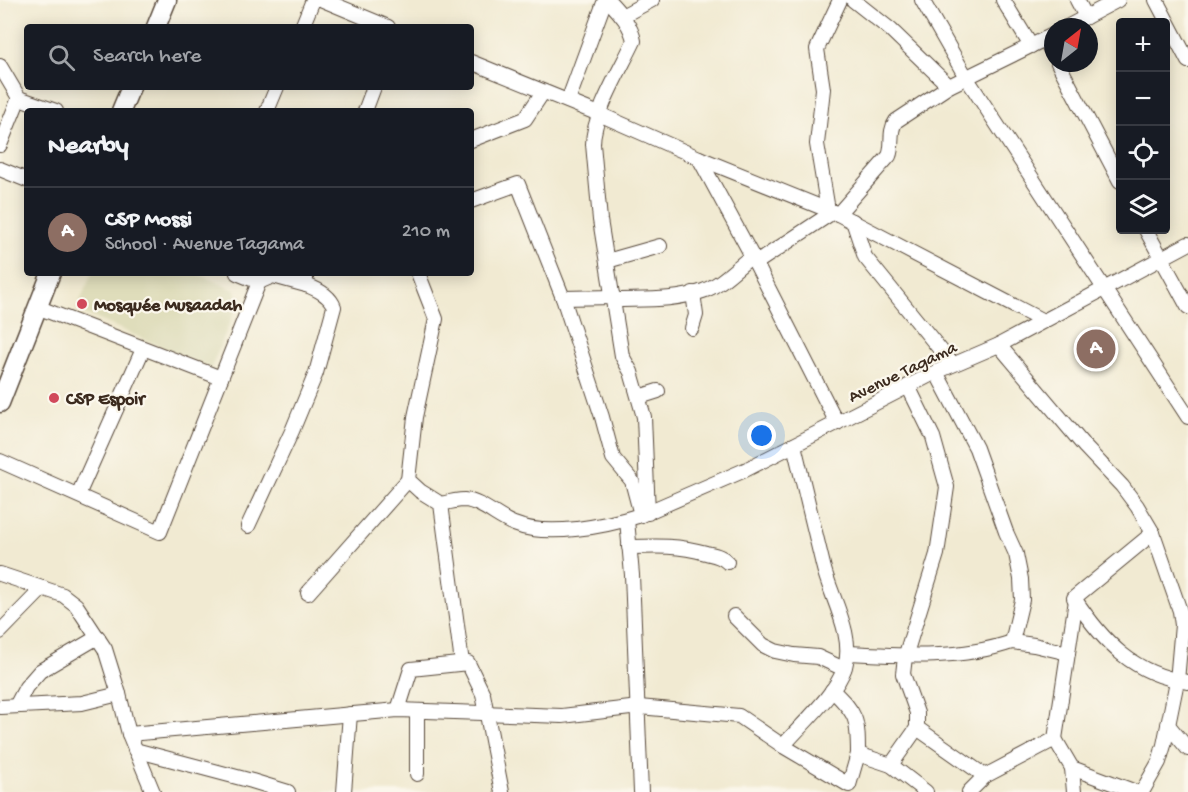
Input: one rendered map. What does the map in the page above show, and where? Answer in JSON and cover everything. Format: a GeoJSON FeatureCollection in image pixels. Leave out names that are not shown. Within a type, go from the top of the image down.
{"type":"FeatureCollection","features":[{"type":"Feature","properties":{"kind":"main road"},"geometry":{"type":"LineString","coordinates":[[157,24],[167,0]]}},
{"type":"Feature","properties":{"kind":"main road"},"geometry":{"type":"LineString","coordinates":[[121,108],[130,90]]}},
{"type":"Feature","properties":{"kind":"main road"},"geometry":{"type":"LineString","coordinates":[[0,403],[4,379],[50,276]]}},
{"type":"Feature","properties":{"kind":"street"},"geometry":{"type":"LineString","coordinates":[[303,24],[313,0]]}},
{"type":"Feature","properties":{"kind":"street"},"geometry":{"type":"LineString","coordinates":[[323,0],[381,24]]}},
{"type":"Feature","properties":{"kind":"street"},"geometry":{"type":"LineString","coordinates":[[568,101],[607,0],[622,16],[634,41],[599,114],[593,132],[593,144],[600,220],[622,356],[631,372],[644,417],[644,514]]}},
{"type":"Feature","properties":{"kind":"street"},"geometry":{"type":"LineString","coordinates":[[622,16],[652,0]]}},
{"type":"Feature","properties":{"kind":"street"},"geometry":{"type":"LineString","coordinates":[[833,212],[817,144],[823,89],[817,49],[840,0]]}},
{"type":"Feature","properties":{"kind":"street"},"geometry":{"type":"LineString","coordinates":[[853,0],[891,30],[949,86]]}},
{"type":"Feature","properties":{"kind":"street"},"geometry":{"type":"LineString","coordinates":[[922,0],[966,77],[1188,417]]}},
{"type":"Feature","properties":{"kind":"street"},"geometry":{"type":"LineString","coordinates":[[1004,0],[1031,46]]}},
{"type":"Feature","properties":{"kind":"street"},"geometry":{"type":"LineString","coordinates":[[1077,0],[1086,17],[1118,0]]}},
{"type":"Feature","properties":{"kind":"street"},"geometry":{"type":"LineString","coordinates":[[1156,0],[1188,61]]}},
{"type":"Feature","properties":{"kind":"street"},"geometry":{"type":"LineString","coordinates":[[563,298],[662,299],[703,291],[715,285],[833,212],[889,156],[892,148],[892,131],[896,121],[949,86],[1044,40]]}},
{"type":"Feature","properties":{"kind":"street"},"geometry":{"type":"LineString","coordinates":[[474,63],[853,221],[1043,321]]}},
{"type":"Feature","properties":{"kind":"street"},"geometry":{"type":"LineString","coordinates":[[0,66],[19,98],[47,108]]}},
{"type":"Feature","properties":{"kind":"street"},"geometry":{"type":"LineString","coordinates":[[1063,72],[1119,180]]}},
{"type":"Feature","properties":{"kind":"street"},"geometry":{"type":"LineString","coordinates":[[268,108],[276,90]]}},
{"type":"Feature","properties":{"kind":"street"},"geometry":{"type":"LineString","coordinates":[[366,108],[373,90]]}},
{"type":"Feature","properties":{"kind":"street"},"geometry":{"type":"LineString","coordinates":[[474,139],[525,119],[543,92]]}},
{"type":"Feature","properties":{"kind":"street"},"geometry":{"type":"LineString","coordinates":[[0,145],[19,98]]}},
{"type":"Feature","properties":{"kind":"street"},"geometry":{"type":"LineString","coordinates":[[699,158],[754,259],[837,423]]}},
{"type":"Feature","properties":{"kind":"street"},"geometry":{"type":"LineString","coordinates":[[0,169],[24,179]]}},
{"type":"Feature","properties":{"kind":"street"},"geometry":{"type":"LineString","coordinates":[[474,200],[518,184],[563,298],[613,458],[632,481],[644,514]]}},
{"type":"Feature","properties":{"kind":"street"},"geometry":{"type":"LineString","coordinates":[[853,221],[865,256],[952,364]]}},
{"type":"Feature","properties":{"kind":"street"},"geometry":{"type":"LineString","coordinates":[[1148,234],[1188,307]]}},
{"type":"Feature","properties":{"kind":"street","name":"Avenue Tagama"},"geometry":{"type":"LineString","coordinates":[[441,504],[468,501],[514,524],[549,529],[561,530],[627,520],[745,470],[952,364],[999,345],[1104,291],[1188,244]]}},
{"type":"Feature","properties":{"kind":"street"},"geometry":{"type":"LineString","coordinates":[[608,261],[660,246]]}},
{"type":"Feature","properties":{"kind":"street"},"geometry":{"type":"LineString","coordinates":[[244,276],[259,282]]}},
{"type":"Feature","properties":{"kind":"street"},"geometry":{"type":"LineString","coordinates":[[0,461],[160,532],[259,282],[273,276],[306,279],[332,302],[334,307],[316,373],[248,526]]}},
{"type":"Feature","properties":{"kind":"street"},"geometry":{"type":"LineString","coordinates":[[308,593],[408,480],[415,417],[436,319],[419,276]]}},
{"type":"Feature","properties":{"kind":"street"},"geometry":{"type":"LineString","coordinates":[[692,328],[696,315],[693,293]]}},
{"type":"Feature","properties":{"kind":"street"},"geometry":{"type":"LineString","coordinates":[[37,307],[220,378]]}},
{"type":"Feature","properties":{"kind":"street"},"geometry":{"type":"LineString","coordinates":[[999,345],[1137,506],[1153,533],[1180,611],[1183,681],[1168,725],[1159,762],[1142,792]]}},
{"type":"Feature","properties":{"kind":"street"},"geometry":{"type":"LineString","coordinates":[[78,495],[142,349]]}},
{"type":"Feature","properties":{"kind":"street"},"geometry":{"type":"LineString","coordinates":[[936,372],[976,448],[1016,554],[1022,600],[1012,642]]}},
{"type":"Feature","properties":{"kind":"street"},"geometry":{"type":"LineString","coordinates":[[891,765],[917,728],[917,713],[903,674],[905,657],[937,554],[947,487],[933,437],[908,386]]}},
{"type":"Feature","properties":{"kind":"street"},"geometry":{"type":"LineString","coordinates":[[639,397],[658,391]]}},
{"type":"Feature","properties":{"kind":"street"},"geometry":{"type":"LineString","coordinates":[[783,746],[832,690],[844,669],[848,652],[844,630],[823,565],[794,445]]}},
{"type":"Feature","properties":{"kind":"street"},"geometry":{"type":"LineString","coordinates":[[408,480],[420,491],[441,504],[462,663]]}},
{"type":"Feature","properties":{"kind":"street"},"geometry":{"type":"LineString","coordinates":[[627,520],[639,707],[641,792]]}},
{"type":"Feature","properties":{"kind":"street"},"geometry":{"type":"LineString","coordinates":[[1074,792],[1072,768],[1054,739],[1076,600],[1074,598],[1153,533]]}},
{"type":"Feature","properties":{"kind":"street"},"geometry":{"type":"LineString","coordinates":[[628,547],[667,545],[685,547],[722,557],[727,562]]}},
{"type":"Feature","properties":{"kind":"street"},"geometry":{"type":"LineString","coordinates":[[0,574],[71,600],[98,637],[109,660],[120,694],[129,734],[153,792]]}},
{"type":"Feature","properties":{"kind":"street"},"geometry":{"type":"LineString","coordinates":[[0,632],[43,588]]}},
{"type":"Feature","properties":{"kind":"street"},"geometry":{"type":"LineString","coordinates":[[1076,600],[1093,626],[1124,656],[1142,669],[1183,681]]}},
{"type":"Feature","properties":{"kind":"street"},"geometry":{"type":"LineString","coordinates":[[734,616],[763,645],[775,651],[819,657],[844,669]]}},
{"type":"Feature","properties":{"kind":"street"},"geometry":{"type":"LineString","coordinates":[[16,706],[27,685],[40,671],[98,637]]}},
{"type":"Feature","properties":{"kind":"street"},"geometry":{"type":"LineString","coordinates":[[848,652],[905,657],[989,649],[1012,642],[1068,653]]}},
{"type":"Feature","properties":{"kind":"street"},"geometry":{"type":"LineString","coordinates":[[398,710],[411,669],[468,663],[478,680],[487,713],[502,792]]}},
{"type":"Feature","properties":{"kind":"street"},"geometry":{"type":"LineString","coordinates":[[129,734],[398,710],[562,716],[639,707],[739,716],[850,789],[858,754],[858,732],[852,709],[832,690]]}},
{"type":"Feature","properties":{"kind":"street"},"geometry":{"type":"LineString","coordinates":[[0,707],[82,703],[120,694]]}},
{"type":"Feature","properties":{"kind":"street"},"geometry":{"type":"LineString","coordinates":[[417,711],[417,774]]}},
{"type":"Feature","properties":{"kind":"street"},"geometry":{"type":"LineString","coordinates":[[344,792],[350,714]]}},
{"type":"Feature","properties":{"kind":"street"},"geometry":{"type":"LineString","coordinates":[[1168,725],[1188,749]]}},
{"type":"Feature","properties":{"kind":"street"},"geometry":{"type":"LineString","coordinates":[[917,728],[985,776]]}},
{"type":"Feature","properties":{"kind":"street"},"geometry":{"type":"LineString","coordinates":[[969,792],[985,776],[1054,739]]}},
{"type":"Feature","properties":{"kind":"street"},"geometry":{"type":"LineString","coordinates":[[135,750],[288,792]]}},
{"type":"Feature","properties":{"kind":"street"},"geometry":{"type":"LineString","coordinates":[[858,754],[891,765],[926,792]]}},
{"type":"Feature","properties":{"kind":"street"},"geometry":{"type":"LineString","coordinates":[[1072,768],[1136,792]]}},
{"type":"Feature","properties":{"kind":"shaded area","name":"CSP Espoir"},"geometry":{"type":"Polygon","coordinates":[[[91,276],[202,276],[235,290],[238,303],[211,368],[76,310],[91,276]]]}},
{"type":"Feature","properties":{"kind":"place","name":"Mosquée Musaadah"},"geometry":{"type":"Point","coordinates":[82,304]}},
{"type":"Feature","properties":{"kind":"place","name":"CSP Mossi"},"geometry":{"type":"Point","coordinates":[1096,349]}},
{"type":"Feature","properties":{"kind":"place","name":"CSP Espoir"},"geometry":{"type":"Point","coordinates":[54,398]}}]}
